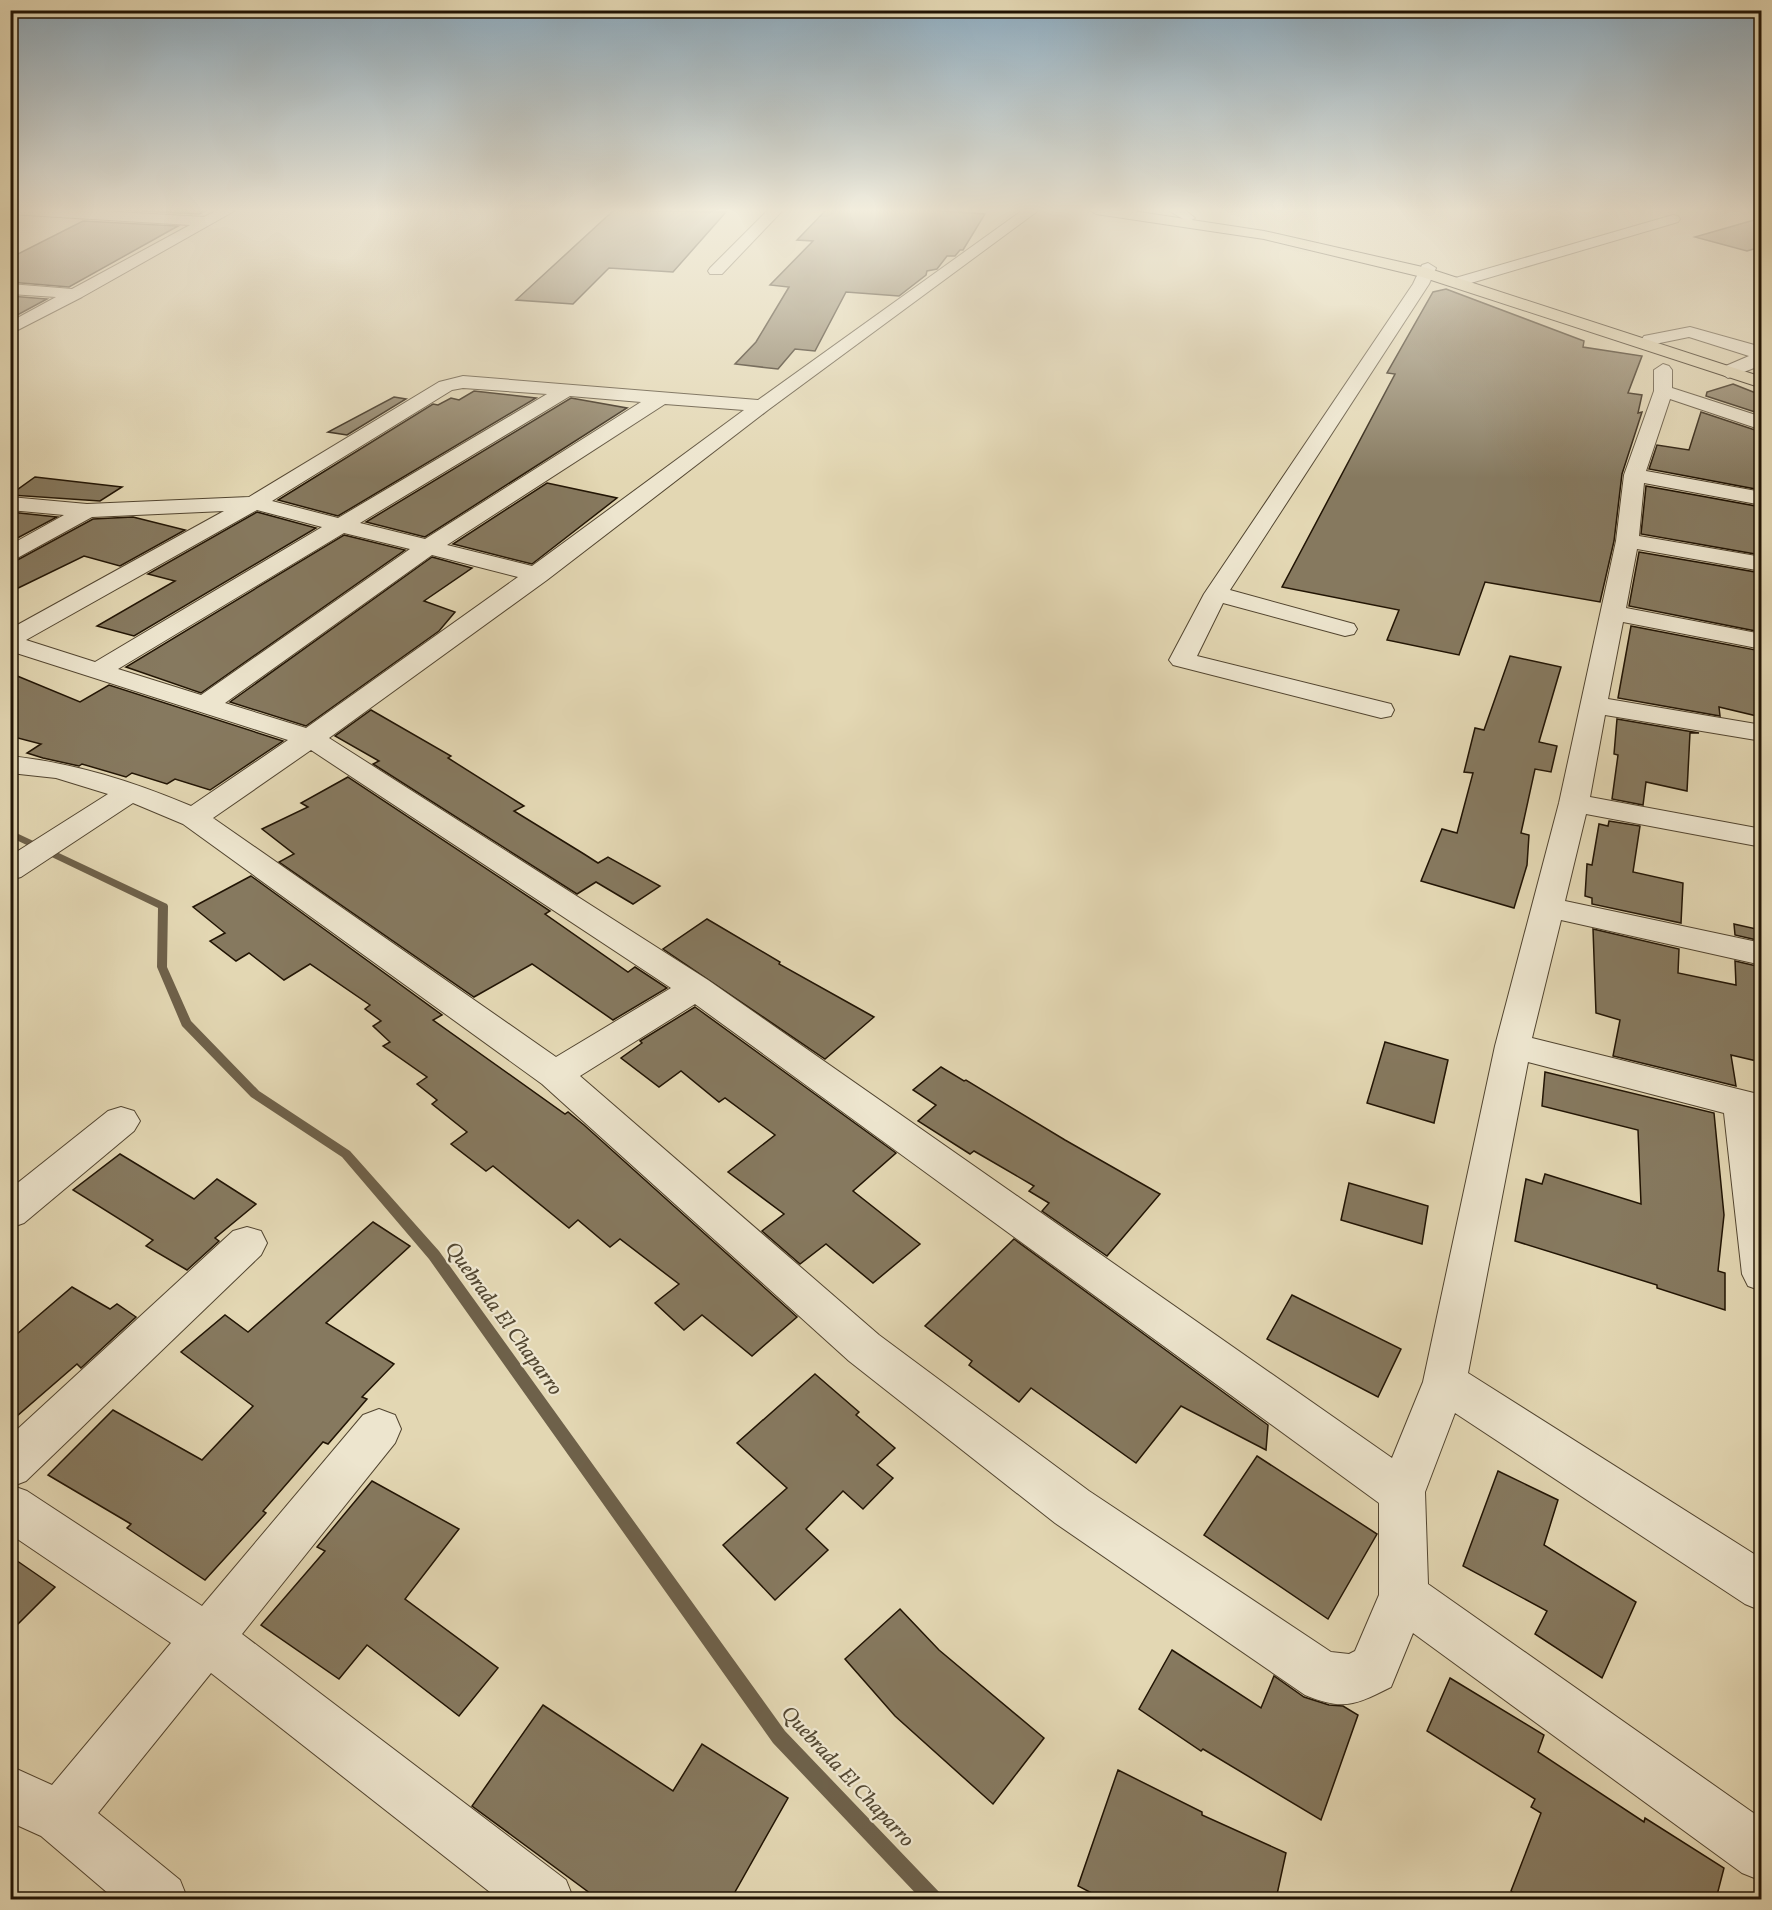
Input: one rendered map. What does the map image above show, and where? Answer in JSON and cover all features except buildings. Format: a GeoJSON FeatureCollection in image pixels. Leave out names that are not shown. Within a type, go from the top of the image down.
{"type":"FeatureCollection","features":[{"type":"Feature","properties":{"kind":"main road"},"geometry":{"type":"LineString","coordinates":[[1504,299],[1658,367],[1731,370],[1761,377]]}},
{"type":"Feature","properties":{"kind":"main road"},"geometry":{"type":"LineString","coordinates":[[1518,299],[1731,370],[1761,383]]}},
{"type":"Feature","properties":{"kind":"street"},"geometry":{"type":"LineString","coordinates":[[12,328],[66,299]]}},
{"type":"Feature","properties":{"kind":"street"},"geometry":{"type":"LineString","coordinates":[[193,818],[312,739],[539,575],[763,406],[910,299]]}},
{"type":"Feature","properties":{"kind":"street"},"geometry":{"type":"LineString","coordinates":[[1381,710],[1182,660],[1216,594],[1409,299]]}},
{"type":"Feature","properties":{"kind":"street"},"geometry":{"type":"LineString","coordinates":[[10,764],[59,770],[131,792],[193,818],[555,1075],[864,1348],[1072,1507],[1323,1677],[1351,1680],[1372,1670],[1404,1596],[1402,1491],[1445,1382],[1513,1046],[1574,803],[1627,541],[1634,475],[1658,367],[1690,332],[1752,350],[1758,355],[1757,360],[1731,370]]}},
{"type":"Feature","properties":{"kind":"street"},"geometry":{"type":"LineString","coordinates":[[1658,367],[1761,424]]}},
{"type":"Feature","properties":{"kind":"street"},"geometry":{"type":"LineString","coordinates":[[10,641],[100,586],[254,503],[446,386],[463,382],[664,396],[763,406]]}},
{"type":"Feature","properties":{"kind":"street"},"geometry":{"type":"LineString","coordinates":[[97,671],[569,389]]}},
{"type":"Feature","properties":{"kind":"street"},"geometry":{"type":"LineString","coordinates":[[204,705],[427,548],[664,396]]}},
{"type":"Feature","properties":{"kind":"street"},"geometry":{"type":"LineString","coordinates":[[1634,475],[1761,499]]}},
{"type":"Feature","properties":{"kind":"street"},"geometry":{"type":"LineString","coordinates":[[10,503],[87,511],[254,503],[539,575]]}},
{"type":"Feature","properties":{"kind":"street"},"geometry":{"type":"LineString","coordinates":[[10,555],[87,511]]}},
{"type":"Feature","properties":{"kind":"street"},"geometry":{"type":"LineString","coordinates":[[1627,541],[1761,564]]}},
{"type":"Feature","properties":{"kind":"street"},"geometry":{"type":"LineString","coordinates":[[1216,594],[1345,629]]}},
{"type":"Feature","properties":{"kind":"street"},"geometry":{"type":"LineString","coordinates":[[1611,612],[1761,642]]}},
{"type":"Feature","properties":{"kind":"street"},"geometry":{"type":"LineString","coordinates":[[10,641],[312,739],[696,988],[1402,1491]]}},
{"type":"Feature","properties":{"kind":"street"},"geometry":{"type":"LineString","coordinates":[[1593,705],[1761,733]]}},
{"type":"Feature","properties":{"kind":"street"},"geometry":{"type":"LineString","coordinates":[[10,870],[131,792]]}},
{"type":"Feature","properties":{"kind":"street"},"geometry":{"type":"LineString","coordinates":[[1574,803],[1761,838]]}},
{"type":"Feature","properties":{"kind":"street"},"geometry":{"type":"LineString","coordinates":[[1547,907],[1761,954]]}},
{"type":"Feature","properties":{"kind":"street"},"geometry":{"type":"LineString","coordinates":[[555,1075],[696,988]]}},
{"type":"Feature","properties":{"kind":"street"},"geometry":{"type":"LineString","coordinates":[[1513,1046],[1751,1106],[1761,1274]]}},
{"type":"Feature","properties":{"kind":"street"},"geometry":{"type":"LineString","coordinates":[[10,1212],[121,1121]]}},
{"type":"Feature","properties":{"kind":"street"},"geometry":{"type":"LineString","coordinates":[[10,1466],[247,1243]]}},
{"type":"Feature","properties":{"kind":"street"},"geometry":{"type":"LineString","coordinates":[[1445,1382],[1761,1587]]}},
{"type":"Feature","properties":{"kind":"street"},"geometry":{"type":"LineString","coordinates":[[60,1817],[379,1429]]}},
{"type":"Feature","properties":{"kind":"street"},"geometry":{"type":"LineString","coordinates":[[10,1507],[207,1638],[546,1899]]}},
{"type":"Feature","properties":{"kind":"street"},"geometry":{"type":"LineString","coordinates":[[1404,1596],[1761,1852]]}},
{"type":"Feature","properties":{"kind":"street"},"geometry":{"type":"LineString","coordinates":[[10,1792],[60,1817],[159,1899]]}},
{"type":"Feature","properties":{"kind":"waterway","name":"Quebrada El Chaparro"},"geometry":{"type":"LineString","coordinates":[[10,833],[163,906],[162,967],[186,1023],[255,1094],[346,1154],[434,1255],[779,1737],[935,1900]]}}]}
